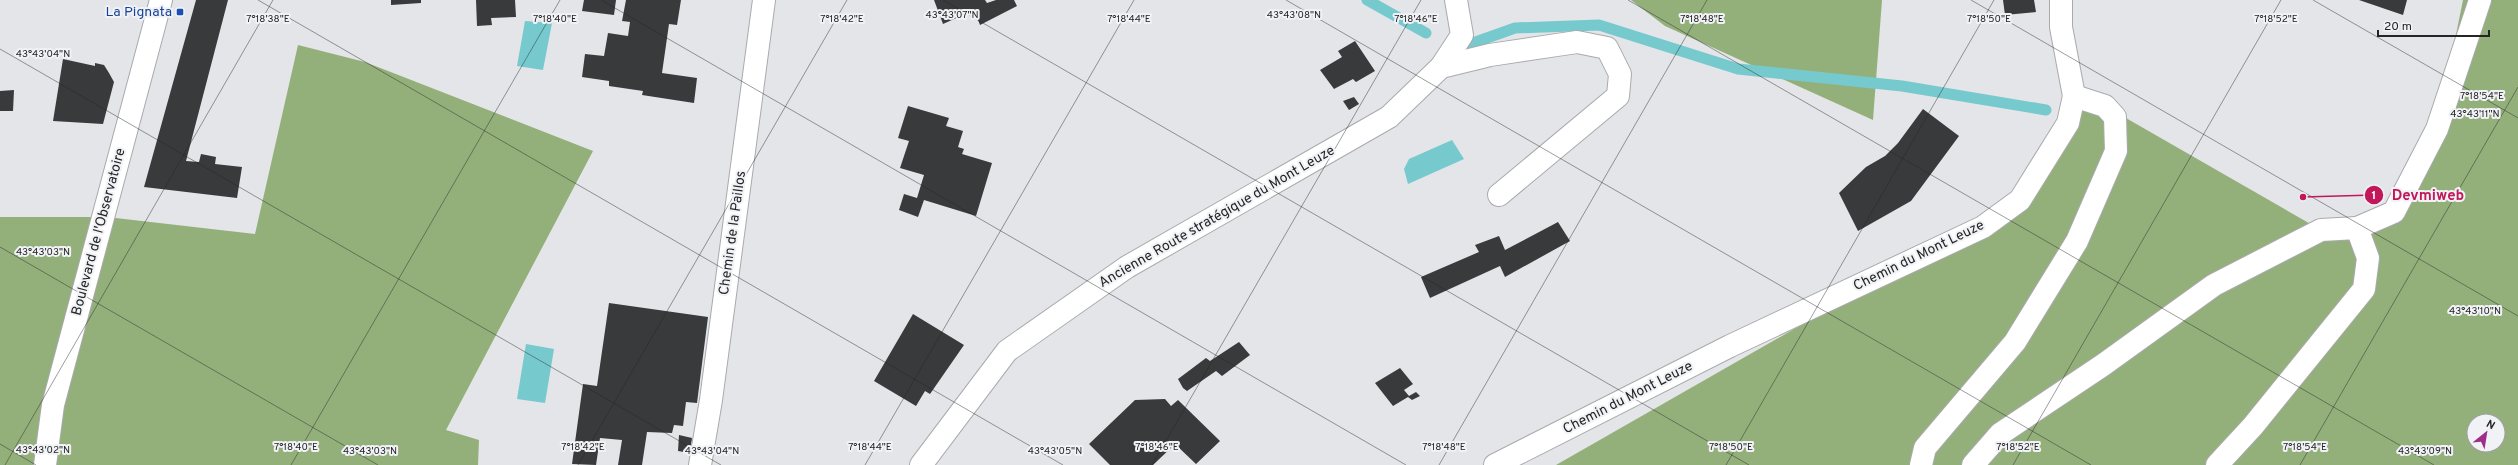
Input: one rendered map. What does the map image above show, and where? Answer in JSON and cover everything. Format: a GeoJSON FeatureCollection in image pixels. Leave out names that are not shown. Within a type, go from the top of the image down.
{"type":"FeatureCollection","features":[{"type":"Feature","properties":{"kind":"street","name":"Boulevard de l'Observatoire"},"geometry":{"type":"LineString","coordinates":[[45,465],[53,405],[161,0]]}},
{"type":"Feature","properties":{"kind":"street","name":"Chemin de la Paillos"},"geometry":{"type":"LineString","coordinates":[[700,465],[712,392],[764,0]]}},
{"type":"Feature","properties":{"kind":"street","name":"Ancienne Route stratégique du Mont Leuze"},"geometry":{"type":"LineString","coordinates":[[921,465],[1007,351],[1127,267],[1389,117],[1441,67],[1462,35],[1456,0]]}},
{"type":"Feature","properties":{"kind":"street"},"geometry":{"type":"LineString","coordinates":[[1921,465],[1925,448],[2015,342],[2077,241],[2116,152],[2114,117],[2105,106],[2074,96],[2061,27],[2061,0]]}},
{"type":"Feature","properties":{"kind":"street"},"geometry":{"type":"LineString","coordinates":[[1972,465],[2000,434],[2102,365],[2214,285],[2321,230],[2357,228],[2394,212],[2437,129],[2480,0]]}},
{"type":"Feature","properties":{"kind":"street"},"geometry":{"type":"LineString","coordinates":[[1441,67],[1490,55],[1577,42],[1607,48],[1620,74],[1618,96],[1500,194]]}},
{"type":"Feature","properties":{"kind":"street","name":"Chemin du Mont Leuze"},"geometry":{"type":"LineString","coordinates":[[1495,465],[1730,346],[1983,227],[2020,200],[2068,124],[2074,96]]}},
{"type":"Feature","properties":{"kind":"street"},"geometry":{"type":"LineString","coordinates":[[2217,465],[2253,426],[2364,289],[2368,258],[2357,228]]}},
{"type":"Feature","properties":{"kind":"green space"},"geometry":{"type":"Polygon","coordinates":[[[1631,0],[1882,0],[1873,120],[1665,26],[1631,0]]]}},
{"type":"Feature","properties":{"kind":"green space"},"geometry":{"type":"Polygon","coordinates":[[[2463,0],[2518,0],[2518,465],[1556,465],[2020,200],[2074,96],[2105,106],[2321,230],[2394,212],[2437,129],[2463,0]]]}},
{"type":"Feature","properties":{"kind":"green space"},"geometry":{"type":"Polygon","coordinates":[[[298,45],[365,62],[593,151],[446,430],[479,440],[478,465],[0,465],[0,217],[107,217],[255,234],[298,45]]]}},
{"type":"Feature","properties":{"kind":"water"},"geometry":{"type":"Polygon","coordinates":[[[525,21],[552,23],[543,70],[517,66],[525,21]]]}},
{"type":"Feature","properties":{"kind":"water"},"geometry":{"type":"Polygon","coordinates":[[[1452,140],[1464,159],[1408,184],[1404,169],[1409,159],[1452,140]]]}},
{"type":"Feature","properties":{"kind":"water"},"geometry":{"type":"Polygon","coordinates":[[[526,344],[554,349],[545,403],[517,399],[526,344]]]}},
{"type":"Feature","properties":{"kind":"building"},"geometry":{"type":"Polygon","coordinates":[[[196,0],[228,0],[186,161],[199,162],[201,154],[216,157],[215,164],[242,167],[237,198],[144,187],[196,0]]]}},
{"type":"Feature","properties":{"kind":"building"},"geometry":{"type":"Polygon","coordinates":[[[391,0],[421,0],[421,3],[391,5],[391,0]]]}},
{"type":"Feature","properties":{"kind":"building"},"geometry":{"type":"Polygon","coordinates":[[[476,0],[515,0],[516,17],[491,18],[492,25],[477,26],[476,0]]]}},
{"type":"Feature","properties":{"kind":"building"},"geometry":{"type":"Polygon","coordinates":[[[584,0],[616,0],[614,15],[582,11],[584,0]]]}},
{"type":"Feature","properties":{"kind":"building"},"geometry":{"type":"Polygon","coordinates":[[[626,0],[681,0],[677,25],[669,24],[662,73],[697,78],[694,103],[642,95],[643,91],[609,86],[609,81],[582,77],[585,54],[604,56],[608,33],[628,36],[630,22],[622,21],[626,0]]]}},
{"type":"Feature","properties":{"kind":"building"},"geometry":{"type":"Polygon","coordinates":[[[934,0],[985,0],[987,3],[996,0],[1014,0],[1017,6],[980,25],[974,10],[943,24],[934,0]]]}},
{"type":"Feature","properties":{"kind":"building"},"geometry":{"type":"Polygon","coordinates":[[[2003,0],[2034,0],[2036,12],[2005,15],[2003,0]]]}},
{"type":"Feature","properties":{"kind":"building"},"geometry":{"type":"Polygon","coordinates":[[[2359,0],[2407,0],[2403,15],[2359,0]]]}},
{"type":"Feature","properties":{"kind":"building"},"geometry":{"type":"Polygon","coordinates":[[[1355,41],[1375,71],[1356,82],[1353,79],[1334,89],[1320,70],[1342,57],[1338,51],[1355,41]]]}},
{"type":"Feature","properties":{"kind":"building"},"geometry":{"type":"Polygon","coordinates":[[[63,59],[95,66],[95,63],[104,65],[109,73],[114,82],[103,124],[53,121],[63,59]]]}},
{"type":"Feature","properties":{"kind":"building"},"geometry":{"type":"Polygon","coordinates":[[[14,90],[13,111],[0,111],[0,91],[14,90]]]}},
{"type":"Feature","properties":{"kind":"building"},"geometry":{"type":"Polygon","coordinates":[[[1354,97],[1359,104],[1349,110],[1343,101],[1354,97]]]}},
{"type":"Feature","properties":{"kind":"building"},"geometry":{"type":"Polygon","coordinates":[[[908,106],[949,118],[946,126],[963,131],[958,147],[964,149],[962,154],[992,163],[976,216],[924,200],[918,217],[899,210],[904,194],[917,198],[924,175],[900,168],[909,141],[898,138],[908,106]]]}},
{"type":"Feature","properties":{"kind":"building"},"geometry":{"type":"Polygon","coordinates":[[[1923,109],[1959,136],[1911,201],[1858,231],[1839,193],[1866,167],[1885,156],[1898,143],[1923,109]]]}},
{"type":"Feature","properties":{"kind":"building"},"geometry":{"type":"Polygon","coordinates":[[[1558,222],[1570,241],[1505,277],[1500,266],[1430,298],[1421,277],[1479,252],[1475,245],[1499,236],[1505,250],[1558,222]]]}},
{"type":"Feature","properties":{"kind":"building"},"geometry":{"type":"Polygon","coordinates":[[[609,303],[708,317],[697,403],[686,402],[683,426],[674,425],[672,433],[647,432],[642,465],[618,465],[622,440],[600,438],[596,465],[572,464],[583,384],[597,386],[609,303]]]}},
{"type":"Feature","properties":{"kind":"building"},"geometry":{"type":"Polygon","coordinates":[[[913,314],[964,345],[930,394],[925,391],[916,406],[874,381],[913,314]]]}},
{"type":"Feature","properties":{"kind":"building"},"geometry":{"type":"Polygon","coordinates":[[[1239,342],[1250,355],[1222,376],[1216,371],[1187,391],[1183,388],[1178,379],[1206,358],[1210,361],[1239,342]]]}},
{"type":"Feature","properties":{"kind":"building"},"geometry":{"type":"Polygon","coordinates":[[[1400,368],[1413,384],[1404,390],[1409,396],[1416,392],[1420,396],[1412,400],[1408,397],[1393,406],[1375,383],[1400,368]]]}},
{"type":"Feature","properties":{"kind":"building"},"geometry":{"type":"Polygon","coordinates":[[[1165,399],[1171,406],[1178,400],[1220,441],[1196,464],[1175,444],[1153,465],[1110,465],[1089,444],[1135,400],[1165,399]]]}},
{"type":"Feature","properties":{"kind":"building"},"geometry":{"type":"Polygon","coordinates":[[[679,435],[692,438],[690,453],[678,451],[679,435]]]}},
{"type":"Feature","properties":{"kind":"waterway"},"geometry":{"type":"LineString","coordinates":[[1367,0],[1426,33]]}},
{"type":"Feature","properties":{"kind":"waterway"},"geometry":{"type":"LineString","coordinates":[[1470,44],[1515,28],[1599,25],[1738,69],[1902,86],[2046,110]]}},
{"type":"Feature","properties":{"kind":"place","name":"La Pignata"},"geometry":{"type":"Point","coordinates":[180,12]}},
{"type":"Feature","properties":{"kind":"place","name":"Devmiweb"},"geometry":{"type":"Point","coordinates":[2303,197]}}]}
